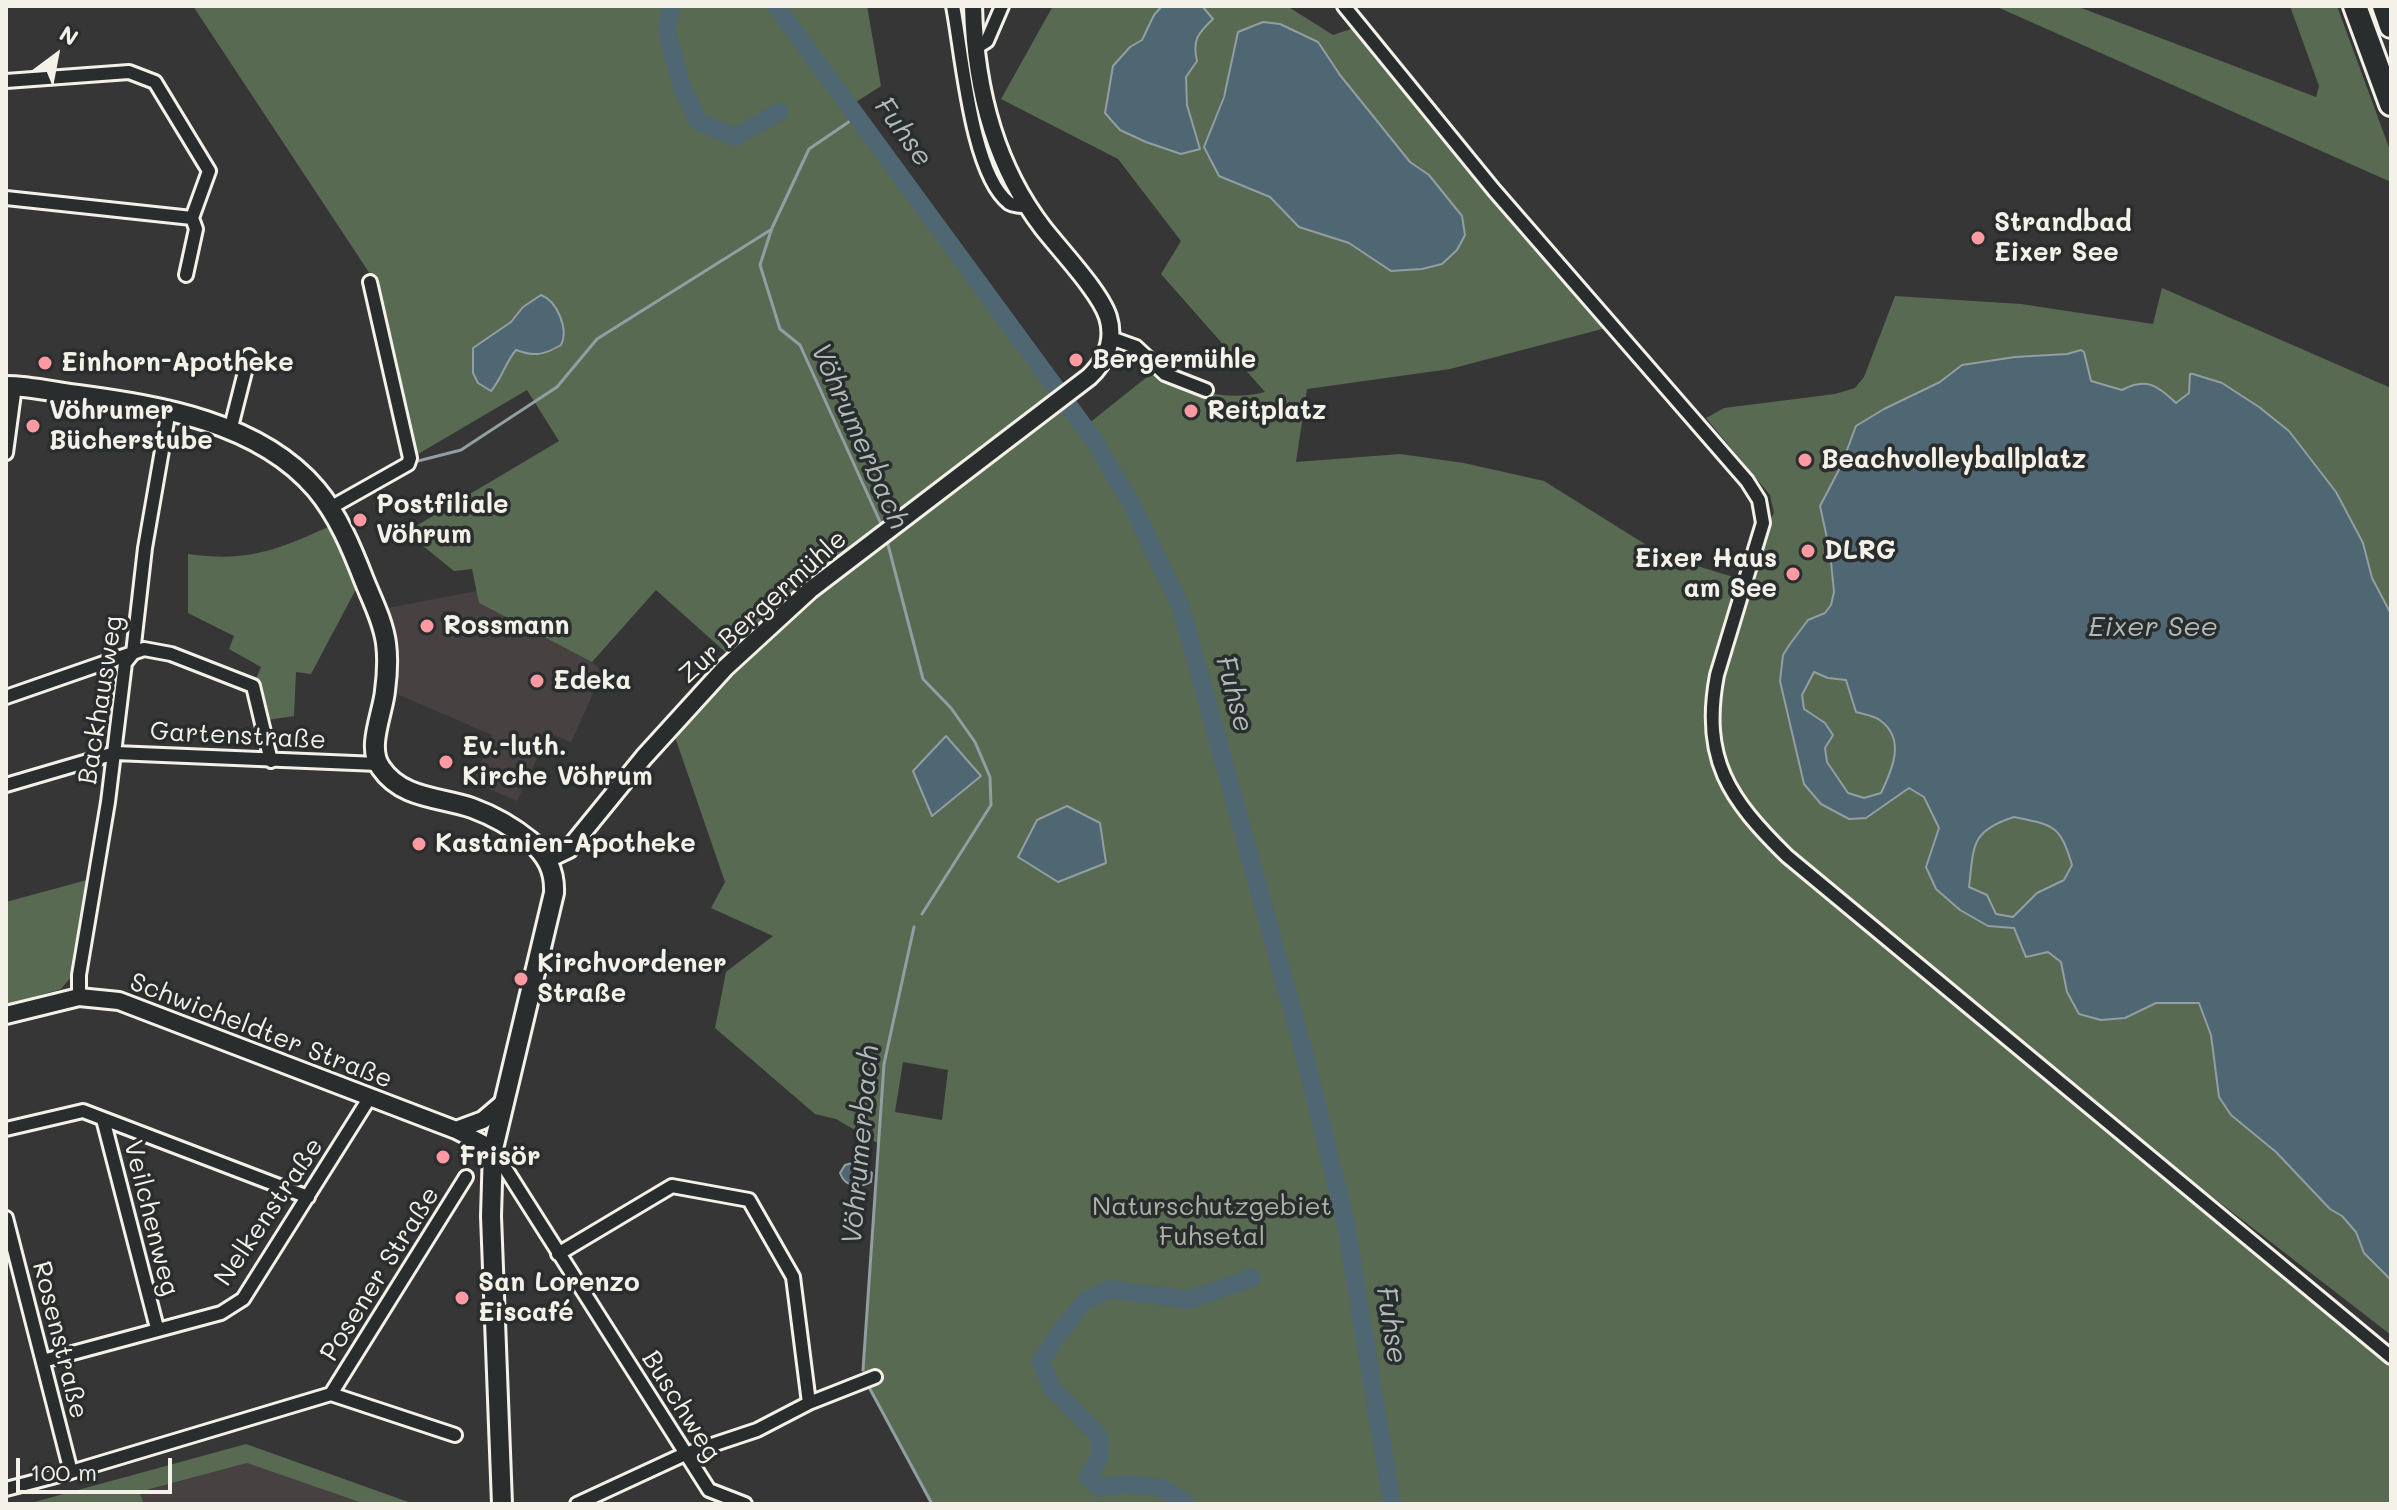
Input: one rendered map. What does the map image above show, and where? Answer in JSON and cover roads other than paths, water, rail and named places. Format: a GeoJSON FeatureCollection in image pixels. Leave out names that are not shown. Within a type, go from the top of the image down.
{"type":"FeatureCollection","features":[{"type":"Feature","properties":{"kind":"highway"},"geometry":{"type":"LineString","coordinates":[[2355,6],[2391,104]]}},
{"type":"Feature","properties":{"kind":"highway"},"geometry":{"type":"LineString","coordinates":[[2384,6],[2391,26]]}},
{"type":"Feature","properties":{"kind":"main road"},"geometry":{"type":"LineString","coordinates":[[10,386],[169,410],[258,444],[299,472],[330,508],[355,556],[386,642],[385,692],[376,749],[378,764],[389,779],[401,788],[497,818],[523,835],[548,859],[554,878],[554,893],[493,1149],[491,1216],[502,1504]]}},
{"type":"Feature","properties":{"kind":"street"},"geometry":{"type":"LineString","coordinates":[[953,6],[965,87],[984,160],[1006,201],[1016,206],[1027,206]]}},
{"type":"Feature","properties":{"kind":"street"},"geometry":{"type":"LineString","coordinates":[[973,6],[981,87],[998,149],[1027,206],[1102,305],[1107,314],[1111,338],[1136,347],[1165,374],[1206,390]]}},
{"type":"Feature","properties":{"kind":"street"},"geometry":{"type":"LineString","coordinates":[[976,48],[987,41],[1002,6]]}},
{"type":"Feature","properties":{"kind":"street"},"geometry":{"type":"LineString","coordinates":[[1344,6],[1494,190],[1730,460],[1759,500],[1763,523],[1717,675],[1713,699],[1711,724],[1715,746],[1734,799],[1787,856],[2391,1357]]}},
{"type":"Feature","properties":{"kind":"street"},"geometry":{"type":"LineString","coordinates":[[6,81],[129,72],[155,82],[209,171],[192,218],[196,229],[186,275]]}},
{"type":"Feature","properties":{"kind":"street"},"geometry":{"type":"LineString","coordinates":[[6,198],[192,218]]}},
{"type":"Feature","properties":{"kind":"street"},"geometry":{"type":"LineString","coordinates":[[330,508],[408,464],[410,458],[370,282]]}},
{"type":"Feature","properties":{"kind":"street","name":"Zur Bergermühle"},"geometry":{"type":"LineString","coordinates":[[548,859],[569,849],[644,757],[725,668],[810,590],[1075,387],[1101,364],[1111,338]]}},
{"type":"Feature","properties":{"kind":"street"},"geometry":{"type":"LineString","coordinates":[[230,431],[249,356]]}},
{"type":"Feature","properties":{"kind":"street"},"geometry":{"type":"LineString","coordinates":[[6,453],[10,386]]}},
{"type":"Feature","properties":{"kind":"street","name":"Backhausweg"},"geometry":{"type":"LineString","coordinates":[[79,997],[79,975],[115,753],[125,663],[133,653],[145,548],[169,410]]}},
{"type":"Feature","properties":{"kind":"street"},"geometry":{"type":"LineString","coordinates":[[6,697],[144,649],[171,654],[253,686],[271,761]]}},
{"type":"Feature","properties":{"kind":"street","name":"Gartenstraße"},"geometry":{"type":"LineString","coordinates":[[6,785],[115,753],[378,764]]}},
{"type":"Feature","properties":{"kind":"street","name":"Schwicheldter Straße"},"geometry":{"type":"LineString","coordinates":[[6,1015],[79,997],[119,1001],[456,1130],[493,1149]]}},
{"type":"Feature","properties":{"kind":"street","name":"Nelkenstraße"},"geometry":{"type":"LineString","coordinates":[[43,1361],[221,1313],[243,1299],[370,1097]]}},
{"type":"Feature","properties":{"kind":"street"},"geometry":{"type":"LineString","coordinates":[[456,1130],[483,1120],[503,1103]]}},
{"type":"Feature","properties":{"kind":"street"},"geometry":{"type":"LineString","coordinates":[[6,1129],[83,1111],[308,1197]]}},
{"type":"Feature","properties":{"kind":"street","name":"Veilchenweg"},"geometry":{"type":"LineString","coordinates":[[103,1119],[157,1328]]}},
{"type":"Feature","properties":{"kind":"street","name":"Buschweg"},"geometry":{"type":"LineString","coordinates":[[493,1149],[709,1490],[745,1504]]}},
{"type":"Feature","properties":{"kind":"street","name":"Posener Straße"},"geometry":{"type":"LineString","coordinates":[[331,1394],[466,1177]]}},
{"type":"Feature","properties":{"kind":"street"},"geometry":{"type":"LineString","coordinates":[[558,1254],[672,1186],[749,1200],[793,1277],[809,1403]]}},
{"type":"Feature","properties":{"kind":"street","name":"Rosenstraße"},"geometry":{"type":"LineString","coordinates":[[6,1218],[71,1472]]}},
{"type":"Feature","properties":{"kind":"street"},"geometry":{"type":"LineString","coordinates":[[577,1504],[685,1454],[757,1430],[809,1403],[875,1377]]}},
{"type":"Feature","properties":{"kind":"street","name":"Posener Straße"},"geometry":{"type":"LineString","coordinates":[[6,1489],[331,1394],[455,1435]]}},
{"type":"Feature","properties":{"kind":"street"},"geometry":{"type":"LineString","coordinates":[[709,1490],[717,1504]]}},
{"type":"Feature","properties":{"kind":"water"},"geometry":{"type":"Polygon","coordinates":[[[1162,6],[1202,6],[1213,19],[1198,37],[1195,48],[1197,61],[1186,77],[1187,105],[1200,149],[1181,154],[1120,130],[1105,113],[1113,66],[1130,47],[1142,40],[1162,6]]]}},
{"type":"Feature","properties":{"kind":"water"},"geometry":{"type":"Polygon","coordinates":[[[1263,22],[1280,24],[1318,42],[1340,75],[1410,162],[1429,175],[1462,216],[1465,235],[1457,250],[1442,264],[1391,271],[1349,243],[1299,227],[1270,197],[1219,176],[1204,147],[1224,97],[1238,32],[1263,22]]]}},
{"type":"Feature","properties":{"kind":"water"},"geometry":{"type":"Polygon","coordinates":[[[541,295],[552,303],[560,316],[564,331],[561,345],[539,354],[516,350],[491,391],[478,383],[473,373],[473,348],[511,322],[523,307],[541,295]]]}},
{"type":"Feature","properties":{"kind":"water","name":"Eixer See"},"geometry":{"type":"Polygon","coordinates":[[[2084,352],[2091,381],[2122,390],[2138,384],[2151,385],[2176,403],[2189,393],[2190,374],[2222,383],[2289,431],[2336,492],[2363,543],[2372,578],[2391,614],[2391,1280],[2364,1253],[2356,1232],[2342,1216],[2330,1209],[2276,1152],[2231,1115],[2219,1097],[2211,1035],[2199,1003],[2156,1003],[2125,1018],[2101,1020],[2079,1014],[2067,992],[2061,962],[2048,952],[2026,957],[2014,928],[1988,926],[1960,910],[1936,889],[1926,867],[1939,828],[1924,797],[1909,788],[1866,818],[1849,819],[1821,804],[1804,784],[1780,681],[1783,655],[1808,620],[1825,613],[1831,605],[1834,592],[1830,552],[1820,506],[1841,466],[1856,426],[1940,382],[1962,365],[2015,357],[2084,352]],[[1814,672],[1802,695],[1804,709],[1825,723],[1833,735],[1825,748],[1827,762],[1848,793],[1864,798],[1881,793],[1894,756],[1895,746],[1889,729],[1878,719],[1856,712],[1846,680],[1828,678],[1814,672]],[[2014,817],[1982,834],[1974,851],[1969,887],[1987,895],[1996,914],[2013,917],[2037,893],[2064,880],[2072,865],[2064,842],[2054,829],[2014,817]]]}},
{"type":"Feature","properties":{"kind":"water"},"geometry":{"type":"Polygon","coordinates":[[[946,736],[981,776],[932,816],[913,771],[946,736]]]}},
{"type":"Feature","properties":{"kind":"water"},"geometry":{"type":"Polygon","coordinates":[[[1067,806],[1100,823],[1106,863],[1058,882],[1018,857],[1037,820],[1067,806]]]}},
{"type":"Feature","properties":{"kind":"water"},"geometry":{"type":"Polygon","coordinates":[[[845,1165],[862,1165],[872,1173],[871,1182],[857,1186],[845,1181],[840,1173],[845,1165]]]}},
{"type":"Feature","properties":{"kind":"waterway"},"geometry":{"type":"LineString","coordinates":[[671,6],[667,31],[682,87],[699,122],[735,137],[779,112]]}},
{"type":"Feature","properties":{"kind":"waterway","name":"Fuhse"},"geometry":{"type":"LineString","coordinates":[[776,6],[1094,440],[1131,503],[1181,607],[1306,1060],[1346,1224],[1392,1504]]}},
{"type":"Feature","properties":{"kind":"waterway","name":"Vöhrumerbach"},"geometry":{"type":"LineString","coordinates":[[856,117],[809,149],[772,228],[760,265],[780,329],[800,345],[882,526]]}},
{"type":"Feature","properties":{"kind":"waterway"},"geometry":{"type":"LineString","coordinates":[[418,461],[461,450],[557,387],[597,339],[772,229]]}},
{"type":"Feature","properties":{"kind":"waterway","name":"Vöhrumerbach"},"geometry":{"type":"LineString","coordinates":[[886,537],[923,679],[951,708],[975,742],[990,777],[991,805],[922,914]]}},
{"type":"Feature","properties":{"kind":"waterway","name":"Vöhrumerbach"},"geometry":{"type":"LineString","coordinates":[[863,1370],[884,1064],[914,927]]}},
{"type":"Feature","properties":{"kind":"waterway"},"geometry":{"type":"LineString","coordinates":[[1186,1504],[1163,1488],[1124,1484],[1100,1488],[1088,1477],[1100,1457],[1100,1437],[1052,1388],[1041,1361],[1084,1302],[1109,1289],[1189,1300],[1252,1278]]}},
{"type":"Feature","properties":{"kind":"waterway","name":"Vöhrumerbach"},"geometry":{"type":"LineString","coordinates":[[870,1389],[932,1504]]}},
{"type":"Feature","properties":{"kind":"place","name":"Strandbad Eixer See"},"geometry":{"type":"Point","coordinates":[1978,238]}},
{"type":"Feature","properties":{"kind":"place","name":"Bergermühle"},"geometry":{"type":"Point","coordinates":[1076,360]}},
{"type":"Feature","properties":{"kind":"place","name":"Einhorn-Apotheke"},"geometry":{"type":"Point","coordinates":[45,363]}},
{"type":"Feature","properties":{"kind":"place","name":"Reitplatz"},"geometry":{"type":"Point","coordinates":[1191,411]}},
{"type":"Feature","properties":{"kind":"place","name":"Vöhrumer Bücherstube"},"geometry":{"type":"Point","coordinates":[33,426]}},
{"type":"Feature","properties":{"kind":"place","name":"Beachvolleyballplatz"},"geometry":{"type":"Point","coordinates":[1805,460]}},
{"type":"Feature","properties":{"kind":"place","name":"Postfiliale Vöhrum"},"geometry":{"type":"Point","coordinates":[360,520]}},
{"type":"Feature","properties":{"kind":"place","name":"DLRG"},"geometry":{"type":"Point","coordinates":[1808,551]}},
{"type":"Feature","properties":{"kind":"place","name":"Eixer Haus am See"},"geometry":{"type":"Point","coordinates":[1793,574]}},
{"type":"Feature","properties":{"kind":"place","name":"Rossmann"},"geometry":{"type":"Point","coordinates":[427,626]}},
{"type":"Feature","properties":{"kind":"place","name":"Edeka"},"geometry":{"type":"Point","coordinates":[537,681]}},
{"type":"Feature","properties":{"kind":"place","name":"Ev.-luth. Kirche Vöhrum"},"geometry":{"type":"Point","coordinates":[446,762]}},
{"type":"Feature","properties":{"kind":"place","name":"Kastanien-Apotheke"},"geometry":{"type":"Point","coordinates":[419,844]}},
{"type":"Feature","properties":{"kind":"place","name":"Kirchvordener Straße"},"geometry":{"type":"Point","coordinates":[521,979]}},
{"type":"Feature","properties":{"kind":"place","name":"Frisör"},"geometry":{"type":"Point","coordinates":[443,1157]}},
{"type":"Feature","properties":{"kind":"place","name":"San Lorenzo Eiscafé"},"geometry":{"type":"Point","coordinates":[462,1298]}},
{"type":"Feature","properties":{"kind":"park label","name":"Naturschutzgebiet Fuhsetal"},"geometry":{"type":"Point","coordinates":[1212,1222]}}]}
